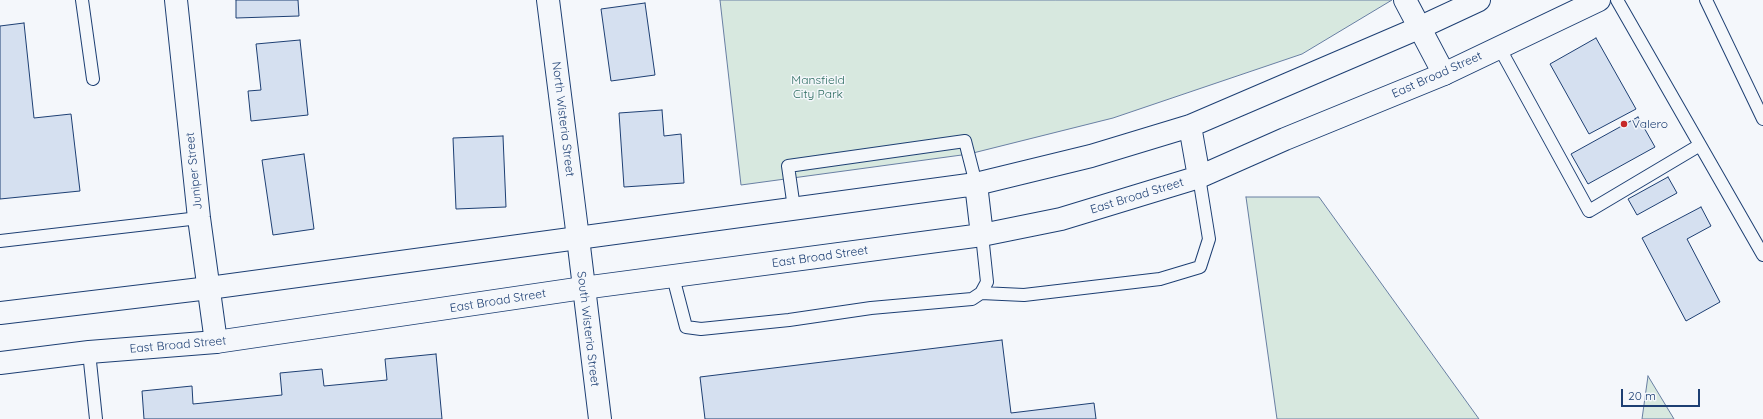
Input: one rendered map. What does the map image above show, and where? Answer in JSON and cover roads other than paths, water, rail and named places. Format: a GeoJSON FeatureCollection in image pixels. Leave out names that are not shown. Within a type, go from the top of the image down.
{"type":"FeatureCollection","features":[{"type":"Feature","properties":{"kind":"main road","name":"Juniper Street"},"geometry":{"type":"LineString","coordinates":[[176,0],[199,218],[216,342]]}},
{"type":"Feature","properties":{"kind":"main road","name":"North Wisteria Street"},"geometry":{"type":"LineString","coordinates":[[548,0],[578,238]]}},
{"type":"Feature","properties":{"kind":"main road"},"geometry":{"type":"LineString","coordinates":[[1405,0],[1421,27],[1444,74]]}},
{"type":"Feature","properties":{"kind":"main road"},"geometry":{"type":"LineString","coordinates":[[0,313],[209,288],[976,184],[1091,156],[1190,126],[1421,27],[1479,0]]}},
{"type":"Feature","properties":{"kind":"main road","name":"East Broad Street"},"geometry":{"type":"LineString","coordinates":[[0,363],[89,352],[216,342],[583,288],[982,235],[1061,218],[1199,177],[1285,139],[1444,74],[1599,0]]}},
{"type":"Feature","properties":{"kind":"main road"},"geometry":{"type":"LineString","coordinates":[[1190,126],[1199,177]]}},
{"type":"Feature","properties":{"kind":"main road"},"geometry":{"type":"LineString","coordinates":[[976,184],[982,235]]}},
{"type":"Feature","properties":{"kind":"main road","name":"South Wisteria Street"},"geometry":{"type":"LineString","coordinates":[[578,238],[600,419]]}},
{"type":"Feature","properties":{"kind":"lane"},"geometry":{"type":"LineString","coordinates":[[82,0],[93,79]]}},
{"type":"Feature","properties":{"kind":"lane"},"geometry":{"type":"LineString","coordinates":[[1617,0],[1763,255]]}},
{"type":"Feature","properties":{"kind":"lane"},"geometry":{"type":"LineString","coordinates":[[1706,0],[1763,119]]}},
{"type":"Feature","properties":{"kind":"lane"},"geometry":{"type":"LineString","coordinates":[[1499,47],[1589,211],[1700,145]]}},
{"type":"Feature","properties":{"kind":"lane"},"geometry":{"type":"LineString","coordinates":[[794,208],[788,166],[965,141],[976,184]]}},
{"type":"Feature","properties":{"kind":"lane"},"geometry":{"type":"LineString","coordinates":[[981,293],[1024,295],[1160,278],[1200,267],[1209,239],[1199,177]]}},
{"type":"Feature","properties":{"kind":"lane"},"geometry":{"type":"LineString","coordinates":[[0,240],[199,218]]}},
{"type":"Feature","properties":{"kind":"lane"},"geometry":{"type":"LineString","coordinates":[[673,277],[686,327],[701,329],[788,320],[871,308],[972,299],[981,293],[987,282],[982,235]]}},
{"type":"Feature","properties":{"kind":"lane"},"geometry":{"type":"LineString","coordinates":[[89,352],[96,419]]}},
{"type":"Feature","properties":{"kind":"place","name":"Valero"},"geometry":{"type":"Point","coordinates":[1624,124]}},
{"type":"Feature","properties":{"kind":"park label","name":"Mansfield City Park"},"geometry":{"type":"Point","coordinates":[818,87]}}]}
